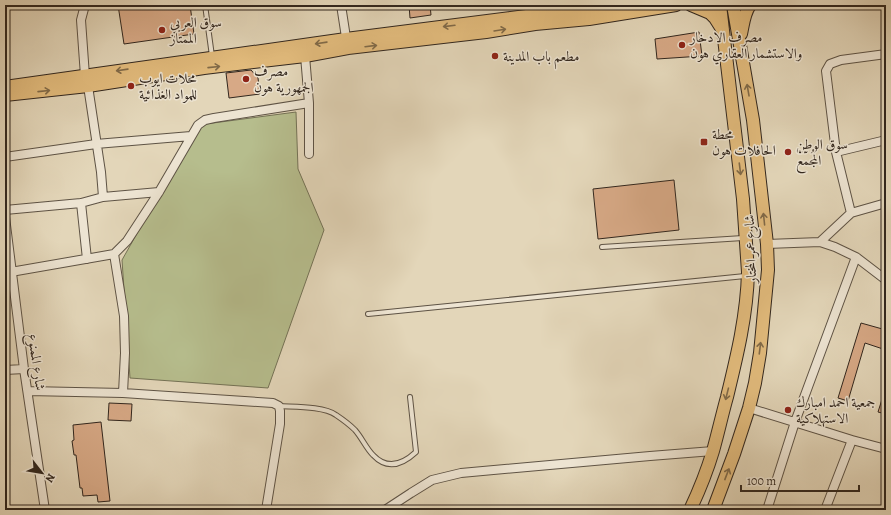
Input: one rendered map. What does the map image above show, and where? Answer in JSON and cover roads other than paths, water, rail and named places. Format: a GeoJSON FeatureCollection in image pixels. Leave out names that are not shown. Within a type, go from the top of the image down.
{"type":"FeatureCollection","features":[{"type":"Feature","properties":{"kind":"main road"},"geometry":{"type":"LineString","coordinates":[[5,87],[86,81],[204,68],[230,61],[532,15],[613,5]]}},
{"type":"Feature","properties":{"kind":"main road"},"geometry":{"type":"LineString","coordinates":[[532,15],[596,18],[676,5]]}},
{"type":"Feature","properties":{"kind":"main road"},"geometry":{"type":"LineString","coordinates":[[691,5],[710,13],[723,31]]}},
{"type":"Feature","properties":{"kind":"main road","name":"شارع عمر المختار"},"geometry":{"type":"LineString","coordinates":[[690,510],[701,486],[713,451],[738,354],[748,279],[743,199],[720,5]]}},
{"type":"Feature","properties":{"kind":"main road","name":"شارع عمر المختار"},"geometry":{"type":"LineString","coordinates":[[713,510],[749,408],[760,354],[768,281],[767,244],[753,120],[733,5]]}},
{"type":"Feature","properties":{"kind":"main road"},"geometry":{"type":"LineString","coordinates":[[739,41],[747,8],[750,5]]}},
{"type":"Feature","properties":{"kind":"main road"},"geometry":{"type":"LineString","coordinates":[[5,95],[212,58],[230,61],[305,56],[347,44]]}},
{"type":"Feature","properties":{"kind":"main road"},"geometry":{"type":"LineString","coordinates":[[748,279],[768,281]]}},
{"type":"Feature","properties":{"kind":"street"},"geometry":{"type":"LineString","coordinates":[[85,5],[82,20],[86,81],[103,197]]}},
{"type":"Feature","properties":{"kind":"street"},"geometry":{"type":"LineString","coordinates":[[341,5],[347,44]]}},
{"type":"Feature","properties":{"kind":"street"},"geometry":{"type":"LineString","coordinates":[[851,213],[836,152],[826,71],[830,64],[841,60],[886,54]]}},
{"type":"Feature","properties":{"kind":"street"},"geometry":{"type":"LineString","coordinates":[[305,56],[309,103],[309,154]]}},
{"type":"Feature","properties":{"kind":"street"},"geometry":{"type":"LineString","coordinates":[[9,272],[114,254],[127,241],[160,192],[198,125],[205,120],[309,103]]}},
{"type":"Feature","properties":{"kind":"street"},"geometry":{"type":"LineString","coordinates":[[5,157],[96,144],[191,136]]}},
{"type":"Feature","properties":{"kind":"street"},"geometry":{"type":"LineString","coordinates":[[836,152],[886,140]]}},
{"type":"Feature","properties":{"kind":"street"},"geometry":{"type":"LineString","coordinates":[[5,210],[81,203],[103,197],[160,192]]}},
{"type":"Feature","properties":{"kind":"street"},"geometry":{"type":"LineString","coordinates":[[81,203],[87,259]]}},
{"type":"Feature","properties":{"kind":"street"},"geometry":{"type":"LineString","coordinates":[[820,242],[851,213],[886,203]]}},
{"type":"Feature","properties":{"kind":"street","name":"شارع الممنوع"},"geometry":{"type":"LineString","coordinates":[[5,217],[9,272],[45,510]]}},
{"type":"Feature","properties":{"kind":"street"},"geometry":{"type":"LineString","coordinates":[[767,244],[820,242],[856,257],[886,280]]}},
{"type":"Feature","properties":{"kind":"street"},"geometry":{"type":"LineString","coordinates":[[114,254],[124,316],[125,353],[123,393]]}},
{"type":"Feature","properties":{"kind":"street"},"geometry":{"type":"LineString","coordinates":[[767,510],[795,422],[856,257]]}},
{"type":"Feature","properties":{"kind":"street"},"geometry":{"type":"LineString","coordinates":[[5,370],[24,369]]}},
{"type":"Feature","properties":{"kind":"street"},"geometry":{"type":"LineString","coordinates":[[28,391],[123,393],[273,403],[279,406],[280,424],[266,510]]}},
{"type":"Feature","properties":{"kind":"street"},"geometry":{"type":"LineString","coordinates":[[749,408],[886,449]]}},
{"type":"Feature","properties":{"kind":"street"},"geometry":{"type":"LineString","coordinates":[[825,510],[852,440]]}},
{"type":"Feature","properties":{"kind":"street"},"geometry":{"type":"LineString","coordinates":[[385,510],[432,480],[461,474],[713,451]]}},
{"type":"Feature","properties":{"kind":"lane"},"geometry":{"type":"LineString","coordinates":[[205,5],[212,58]]}},
{"type":"Feature","properties":{"kind":"lane"},"geometry":{"type":"LineString","coordinates":[[602,247],[746,238]]}},
{"type":"Feature","properties":{"kind":"lane"},"geometry":{"type":"LineString","coordinates":[[368,314],[748,279]]}},
{"type":"Feature","properties":{"kind":"lane"},"geometry":{"type":"LineString","coordinates":[[279,406],[323,409],[335,414],[355,430],[373,455],[381,461],[394,465],[408,459],[416,452],[410,397]]}},
{"type":"Feature","properties":{"kind":"place","name":"سوق العربي الممتاز"},"geometry":{"type":"Point","coordinates":[162,30]}},
{"type":"Feature","properties":{"kind":"place","name":"مصرف الادخار والاستشمار العقاري هون"},"geometry":{"type":"Point","coordinates":[682,45]}},
{"type":"Feature","properties":{"kind":"place","name":"مطعم باب المدينة"},"geometry":{"type":"Point","coordinates":[495,56]}},
{"type":"Feature","properties":{"kind":"place","name":"مصرف الجمهورية هون"},"geometry":{"type":"Point","coordinates":[246,79]}},
{"type":"Feature","properties":{"kind":"place","name":"محلات ايوب للمواد الغذائية"},"geometry":{"type":"Point","coordinates":[131,86]}},
{"type":"Feature","properties":{"kind":"place","name":"محطة الحافلات هون"},"geometry":{"type":"Point","coordinates":[704,142]}},
{"type":"Feature","properties":{"kind":"place","name":"سوق الوطن المُجمّعْ"},"geometry":{"type":"Point","coordinates":[788,152]}},
{"type":"Feature","properties":{"kind":"place","name":"جمعية احمد امبارك الاستهلاكية"},"geometry":{"type":"Point","coordinates":[788,410]}}]}
